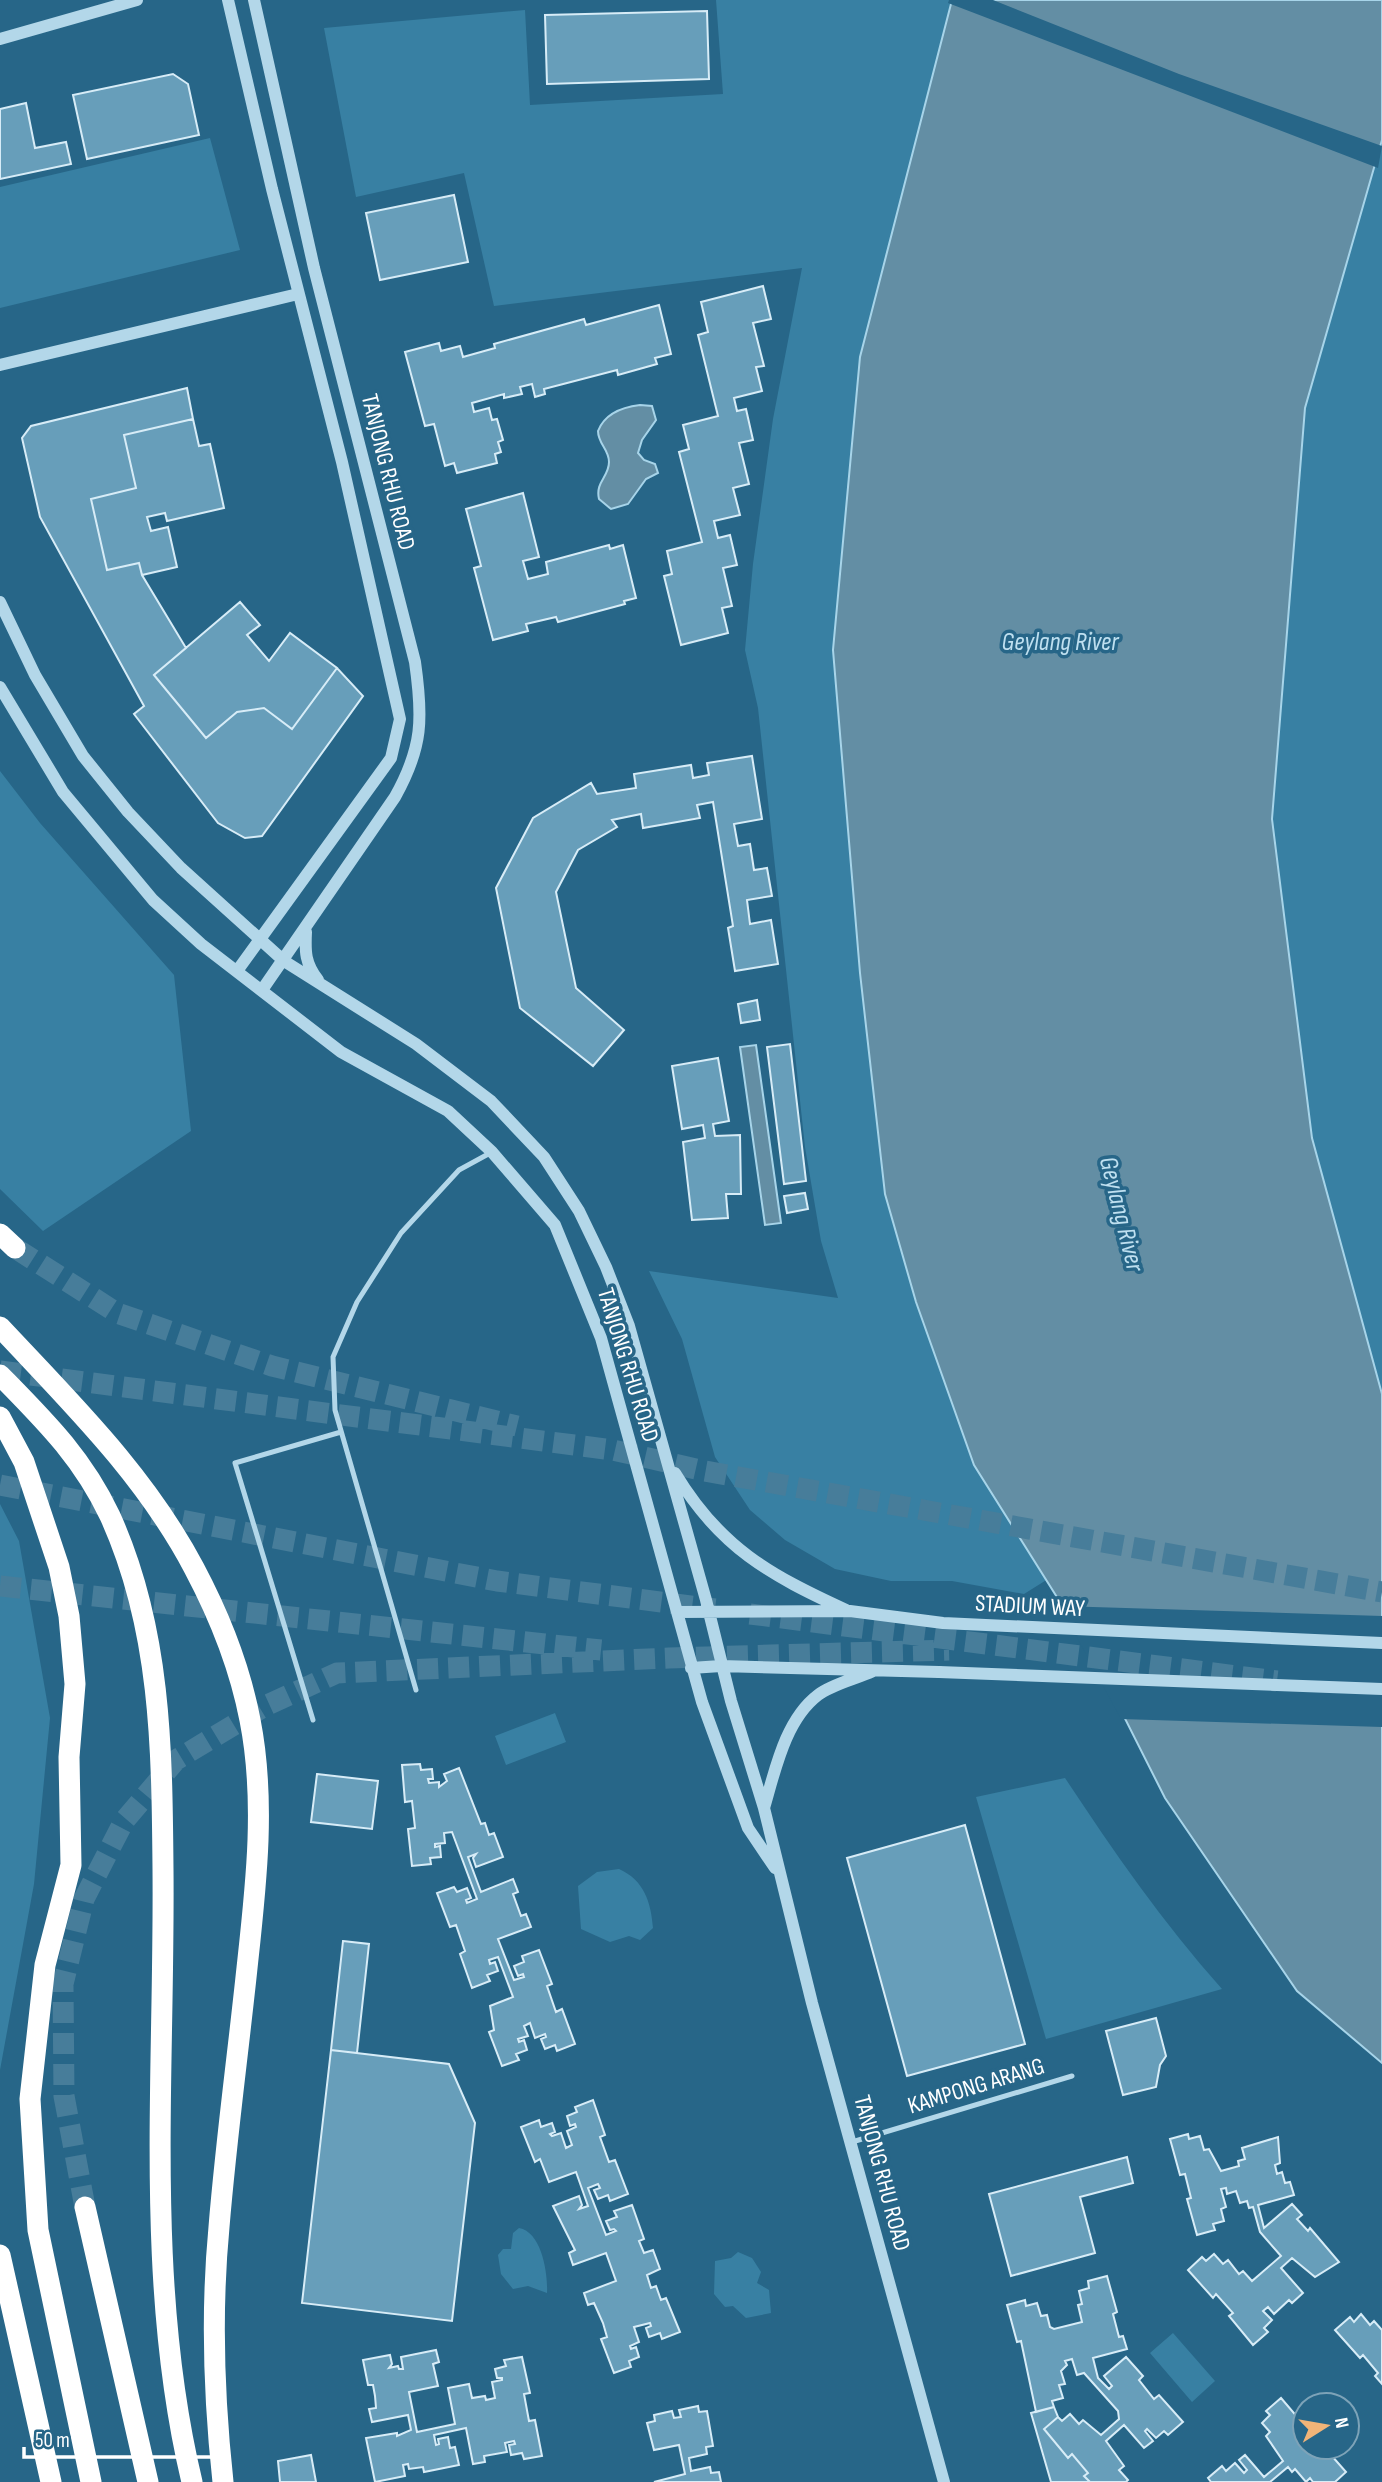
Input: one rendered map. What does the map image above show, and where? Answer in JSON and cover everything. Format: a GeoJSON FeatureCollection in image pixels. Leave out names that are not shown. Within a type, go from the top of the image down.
{"type":"FeatureCollection","features":[{"type":"Feature","properties":{"kind":"highway"},"geometry":{"type":"LineString","coordinates":[[0,1327],[122,1458],[163,1515],[195,1569],[221,1626],[250,1720],[256,1771],[257,1880],[218,2230],[216,2383],[223,2482]]}},
{"type":"Feature","properties":{"kind":"highway"},"geometry":{"type":"LineString","coordinates":[[0,1375],[70,1447],[91,1481],[128,1560],[153,1658],[159,1712],[162,1794],[163,2288],[192,2482]]}},
{"type":"Feature","properties":{"kind":"highway"},"geometry":{"type":"LineString","coordinates":[[0,1417],[24,1462],[59,1567],[69,1616],[75,1684],[69,1757],[71,1864],[45,1965],[30,2099],[38,2230],[91,2482]]}},
{"type":"Feature","properties":{"kind":"highway"},"geometry":{"type":"LineString","coordinates":[[85,2207],[148,2482]]}},
{"type":"Feature","properties":{"kind":"highway"},"geometry":{"type":"LineString","coordinates":[[0,2255],[51,2482]]}},
{"type":"Feature","properties":{"kind":"street"},"geometry":{"type":"LineString","coordinates":[[0,39],[137,0]]}},
{"type":"Feature","properties":{"kind":"street","name":"TANJONG RHU ROAD"},"geometry":{"type":"LineString","coordinates":[[228,0],[389,660],[400,719],[391,758],[237,971]]}},
{"type":"Feature","properties":{"kind":"street","name":"TANJONG RHU ROAD"},"geometry":{"type":"LineString","coordinates":[[254,0],[314,268],[415,662],[422,723],[410,770],[377,826],[262,990]]}},
{"type":"Feature","properties":{"kind":"street"},"geometry":{"type":"LineString","coordinates":[[0,365],[298,293],[314,268]]}},
{"type":"Feature","properties":{"kind":"street","name":"TANJONG RHU ROAD"},"geometry":{"type":"LineString","coordinates":[[0,602],[34,675],[83,756],[128,812],[181,868],[227,913],[284,961],[416,1044],[491,1101],[544,1157],[579,1211],[607,1267],[629,1326],[709,1612],[721,1666],[764,1808],[944,2482]]}},
{"type":"Feature","properties":{"kind":"street","name":"TANJONG RHU ROAD"},"geometry":{"type":"LineString","coordinates":[[0,687],[63,792],[137,881],[201,944],[341,1052],[448,1111],[492,1152],[555,1225],[601,1338],[691,1668],[748,1828],[780,1875]]}},
{"type":"Feature","properties":{"kind":"street"},"geometry":{"type":"LineString","coordinates":[[391,758],[410,770]]}},
{"type":"Feature","properties":{"kind":"street","name":"TANJONG RHU ROAD"},"geometry":{"type":"LineString","coordinates":[[306,928],[304,953],[308,967],[322,985]]}},
{"type":"Feature","properties":{"kind":"street"},"geometry":{"type":"LineString","coordinates":[[667,1459],[690,1498],[737,1548],[779,1578],[850,1611]]}},
{"type":"Feature","properties":{"kind":"street","name":"STADIUM WAY"},"geometry":{"type":"LineString","coordinates":[[677,1612],[850,1611],[943,1623],[1382,1643]]}},
{"type":"Feature","properties":{"kind":"street"},"geometry":{"type":"LineString","coordinates":[[691,1668],[721,1666],[877,1670],[1382,1689]]}},
{"type":"Feature","properties":{"kind":"street"},"geometry":{"type":"LineString","coordinates":[[764,1808],[780,1754],[797,1720],[818,1695],[877,1670]]}},
{"type":"Feature","properties":{"kind":"lane"},"geometry":{"type":"LineString","coordinates":[[416,1690],[335,1410],[333,1357],[357,1302],[401,1233],[459,1170],[492,1152]]}},
{"type":"Feature","properties":{"kind":"lane"},"geometry":{"type":"LineString","coordinates":[[313,1720],[235,1463],[341,1433]]}},
{"type":"Feature","properties":{"kind":"lane","name":"KAMPONG ARANG"},"geometry":{"type":"LineString","coordinates":[[852,2142],[1072,2076]]}},
{"type":"Feature","properties":{"kind":"shaded area"},"geometry":{"type":"Polygon","coordinates":[[[716,0],[952,0],[860,357],[974,1465],[1048,1579],[1024,1594],[952,1581],[891,1581],[835,1569],[785,1540],[750,1510],[715,1457],[682,1339],[649,1271],[838,1298],[821,1241],[805,1147],[758,708],[745,650],[753,564],[773,419],[802,268],[494,306],[464,173],[356,197],[324,28],[525,10],[530,105],[723,94],[716,0]]]}},
{"type":"Feature","properties":{"kind":"shaded area"},"geometry":{"type":"Polygon","coordinates":[[[210,138],[240,250],[0,308],[0,187],[210,138]]]}},
{"type":"Feature","properties":{"kind":"shaded area"},"geometry":{"type":"Polygon","coordinates":[[[1382,140],[1382,1394],[1312,1138],[1272,819],[1305,408],[1382,140]]]}},
{"type":"Feature","properties":{"kind":"shaded area"},"geometry":{"type":"Polygon","coordinates":[[[0,771],[40,823],[174,975],[191,1131],[43,1231],[0,1189],[0,771]]]}},
{"type":"Feature","properties":{"kind":"shaded area"},"geometry":{"type":"Polygon","coordinates":[[[0,1504],[19,1541],[50,1718],[34,1884],[0,2070],[0,1504]]]}},
{"type":"Feature","properties":{"kind":"shaded area"},"geometry":{"type":"Polygon","coordinates":[[[555,1713],[566,1742],[506,1765],[495,1736],[555,1713]]]}},
{"type":"Feature","properties":{"kind":"shaded area"},"geometry":{"type":"Polygon","coordinates":[[[1065,1778],[1179,1939],[1222,1989],[1046,2039],[976,1797],[1065,1778]]]}},
{"type":"Feature","properties":{"kind":"shaded area"},"geometry":{"type":"Polygon","coordinates":[[[619,1869],[635,1879],[648,1901],[653,1928],[640,1940],[629,1936],[610,1942],[581,1929],[578,1886],[597,1872],[619,1869]]]}},
{"type":"Feature","properties":{"kind":"shaded area"},"geometry":{"type":"Polygon","coordinates":[[[519,2228],[527,2231],[538,2245],[545,2265],[547,2293],[528,2286],[513,2289],[501,2274],[498,2255],[503,2249],[511,2249],[513,2233],[519,2228]]]}},
{"type":"Feature","properties":{"kind":"shaded area"},"geometry":{"type":"Polygon","coordinates":[[[738,2252],[752,2258],[761,2272],[757,2283],[769,2290],[771,2313],[746,2318],[733,2306],[725,2307],[714,2294],[715,2261],[731,2258],[738,2252]]]}},
{"type":"Feature","properties":{"kind":"shaded area"},"geometry":{"type":"Polygon","coordinates":[[[1173,2333],[1215,2381],[1192,2402],[1150,2353],[1173,2333]]]}},
{"type":"Feature","properties":{"kind":"water","name":"Geylang River"},"geometry":{"type":"Polygon","coordinates":[[[952,0],[1382,0],[1382,140],[1305,408],[1272,819],[1312,1138],[1382,1394],[1382,2063],[1297,1991],[1165,1798],[1092,1653],[974,1465],[916,1302],[885,1194],[860,973],[833,650],[860,357],[952,0]]]}},
{"type":"Feature","properties":{"kind":"water"},"geometry":{"type":"Polygon","coordinates":[[[640,405],[652,406],[656,420],[642,440],[638,453],[644,460],[655,464],[658,473],[646,479],[628,504],[611,509],[599,499],[598,493],[609,462],[598,431],[605,420],[615,412],[640,405]]]}},
{"type":"Feature","properties":{"kind":"water"},"geometry":{"type":"Polygon","coordinates":[[[756,1045],[781,1223],[765,1225],[740,1047],[756,1045]]]}},
{"type":"Feature","properties":{"kind":"pier"},"geometry":{"type":"Polygon","coordinates":[[[949,0],[993,0],[1179,74],[1382,146],[1378,168],[948,3],[949,0]]]}},
{"type":"Feature","properties":{"kind":"pier"},"geometry":{"type":"Polygon","coordinates":[[[1060,1606],[1382,1616],[1382,1727],[1121,1719],[1060,1606]]]}},
{"type":"Feature","properties":{"kind":"building"},"geometry":{"type":"Polygon","coordinates":[[[707,11],[709,79],[547,84],[545,15],[707,11]]]}},
{"type":"Feature","properties":{"kind":"building"},"geometry":{"type":"Polygon","coordinates":[[[173,74],[188,84],[199,135],[87,159],[73,95],[173,74]]]}},
{"type":"Feature","properties":{"kind":"building"},"geometry":{"type":"Polygon","coordinates":[[[26,103],[35,148],[66,142],[71,164],[0,179],[0,109],[26,103]]]}},
{"type":"Feature","properties":{"kind":"building"},"geometry":{"type":"Polygon","coordinates":[[[454,195],[468,262],[380,280],[366,213],[454,195]]]}},
{"type":"Feature","properties":{"kind":"building"},"geometry":{"type":"Polygon","coordinates":[[[763,286],[771,319],[753,323],[764,366],[756,367],[762,391],[734,398],[737,411],[746,409],[753,440],[739,443],[749,484],[733,488],[740,515],[714,521],[718,538],[730,535],[737,565],[723,568],[732,606],[722,608],[728,633],[681,645],[664,576],[672,574],[667,551],[702,542],[679,452],[689,449],[683,425],[718,416],[698,335],[708,332],[701,302],[763,286]]]}},
{"type":"Feature","properties":{"kind":"building"},"geometry":{"type":"Polygon","coordinates":[[[659,305],[671,354],[655,358],[657,364],[618,375],[617,370],[544,389],[545,394],[535,397],[532,384],[520,387],[522,394],[504,398],[504,394],[472,403],[474,412],[489,408],[492,420],[497,419],[503,440],[498,442],[501,452],[495,454],[497,463],[457,473],[454,463],[445,466],[434,424],[425,426],[405,352],[439,343],[441,351],[460,346],[463,357],[495,348],[494,344],[584,319],[586,325],[659,305]]]}},
{"type":"Feature","properties":{"kind":"building"},"geometry":{"type":"Polygon","coordinates":[[[187,388],[193,419],[124,435],[136,488],[91,499],[107,570],[139,563],[142,575],[186,648],[154,675],[206,738],[237,712],[264,708],[292,729],[337,668],[363,696],[262,836],[245,838],[218,823],[134,714],[144,706],[40,517],[22,438],[31,426],[187,388]]]}},
{"type":"Feature","properties":{"kind":"building"},"geometry":{"type":"Polygon","coordinates":[[[193,419],[199,446],[210,444],[224,508],[167,521],[165,513],[147,517],[151,531],[168,527],[177,567],[142,575],[139,563],[107,570],[91,499],[136,488],[124,435],[193,419]]]}},
{"type":"Feature","properties":{"kind":"building"},"geometry":{"type":"Polygon","coordinates":[[[523,493],[539,557],[523,561],[528,579],[548,574],[546,562],[609,545],[610,549],[623,545],[636,598],[624,601],[625,604],[558,622],[556,617],[526,624],[528,631],[493,640],[474,568],[481,566],[466,509],[523,493]]]}},
{"type":"Feature","properties":{"kind":"building"},"geometry":{"type":"Polygon","coordinates":[[[240,602],[260,625],[247,635],[269,661],[290,633],[337,668],[292,729],[264,708],[237,712],[206,738],[154,675],[240,602]]]}},
{"type":"Feature","properties":{"kind":"building"},"geometry":{"type":"Polygon","coordinates":[[[752,756],[762,819],[734,824],[738,846],[750,844],[754,870],[767,868],[772,896],[747,900],[750,924],[771,920],[778,964],[735,971],[728,928],[733,926],[713,802],[697,805],[700,818],[643,828],[641,814],[612,820],[617,827],[578,850],[556,892],[576,988],[624,1030],[593,1066],[520,1008],[496,888],[533,818],[591,783],[597,794],[636,788],[634,774],[691,765],[693,778],[709,775],[707,763],[752,756]]]}},
{"type":"Feature","properties":{"kind":"building"},"geometry":{"type":"Polygon","coordinates":[[[757,1000],[760,1020],[741,1023],[738,1004],[757,1000]]]}},
{"type":"Feature","properties":{"kind":"building"},"geometry":{"type":"Polygon","coordinates":[[[790,1044],[806,1181],[784,1184],[767,1047],[790,1044]]]}},
{"type":"Feature","properties":{"kind":"building"},"geometry":{"type":"Polygon","coordinates":[[[718,1058],[729,1121],[713,1124],[715,1136],[740,1135],[741,1194],[726,1194],[728,1218],[692,1220],[683,1142],[705,1138],[703,1125],[682,1129],[672,1066],[718,1058]]]}},
{"type":"Feature","properties":{"kind":"building"},"geometry":{"type":"Polygon","coordinates":[[[805,1193],[808,1209],[787,1213],[784,1196],[805,1193]]]}},
{"type":"Feature","properties":{"kind":"building"},"geometry":{"type":"Polygon","coordinates":[[[420,1764],[421,1770],[432,1769],[433,1779],[428,1779],[429,1783],[439,1782],[439,1787],[447,1781],[444,1774],[459,1768],[481,1824],[485,1823],[489,1835],[494,1833],[503,1857],[476,1867],[473,1858],[476,1854],[468,1857],[481,1892],[513,1879],[518,1892],[513,1894],[521,1916],[526,1914],[531,1927],[498,1939],[514,1980],[524,1977],[523,1974],[518,1976],[514,1966],[524,1962],[522,1956],[539,1950],[552,1984],[547,1986],[556,2012],[562,2009],[575,2044],[557,2051],[555,2045],[545,2049],[541,2039],[546,2037],[545,2034],[535,2038],[530,2023],[524,2026],[528,2036],[518,2039],[519,2042],[524,2040],[527,2050],[516,2054],[519,2060],[502,2066],[489,2032],[494,2030],[490,2006],[513,1997],[498,1957],[489,1960],[490,1964],[495,1962],[498,1971],[487,1975],[490,1981],[472,1988],[460,1954],[465,1951],[456,1925],[450,1927],[437,1893],[454,1887],[457,1892],[467,1888],[471,1898],[466,1900],[467,1903],[477,1899],[452,1832],[444,1833],[445,1843],[435,1844],[435,1847],[440,1846],[441,1857],[430,1858],[431,1864],[412,1866],[408,1829],[415,1828],[412,1801],[405,1802],[402,1765],[420,1764]]]}},
{"type":"Feature","properties":{"kind":"building"},"geometry":{"type":"Polygon","coordinates":[[[317,1774],[378,1781],[372,1829],[311,1822],[317,1774]]]}},
{"type":"Feature","properties":{"kind":"building"},"geometry":{"type":"Polygon","coordinates":[[[965,1825],[1025,2044],[907,2076],[847,1858],[965,1825]]]}},
{"type":"Feature","properties":{"kind":"building"},"geometry":{"type":"Polygon","coordinates":[[[343,1941],[369,1944],[357,2053],[331,2050],[343,1941]]]}},
{"type":"Feature","properties":{"kind":"building"},"geometry":{"type":"Polygon","coordinates":[[[1156,2018],[1166,2056],[1160,2065],[1156,2087],[1123,2095],[1106,2031],[1156,2018]]]}},
{"type":"Feature","properties":{"kind":"building"},"geometry":{"type":"Polygon","coordinates":[[[331,2050],[449,2064],[475,2123],[452,2321],[302,2303],[331,2050]]]}},
{"type":"Feature","properties":{"kind":"building"},"geometry":{"type":"Polygon","coordinates":[[[593,2100],[605,2135],[600,2137],[609,2162],[615,2160],[628,2194],[610,2201],[608,2195],[598,2199],[594,2190],[600,2188],[598,2184],[588,2188],[606,2235],[616,2231],[610,2230],[606,2221],[617,2217],[614,2211],[632,2205],[644,2239],[639,2241],[644,2253],[653,2250],[660,2269],[647,2275],[651,2288],[656,2286],[661,2300],[666,2298],[680,2332],[662,2339],[660,2333],[649,2337],[646,2328],[651,2326],[650,2323],[634,2327],[639,2342],[630,2346],[631,2349],[636,2347],[639,2357],[629,2361],[631,2367],[614,2373],[601,2339],[607,2337],[603,2323],[594,2303],[588,2305],[584,2293],[616,2281],[606,2253],[573,2265],[569,2253],[575,2250],[553,2206],[579,2196],[582,2205],[579,2209],[588,2206],[576,2172],[549,2182],[540,2159],[535,2162],[521,2127],[539,2120],[541,2127],[552,2123],[555,2132],[550,2134],[552,2136],[561,2133],[566,2148],[572,2145],[567,2131],[576,2127],[575,2124],[570,2126],[567,2116],[577,2112],[575,2107],[593,2100]]]}},
{"type":"Feature","properties":{"kind":"building"},"geometry":{"type":"Polygon","coordinates":[[[1188,2134],[1189,2139],[1200,2136],[1204,2150],[1209,2149],[1221,2171],[1239,2166],[1238,2161],[1245,2159],[1242,2148],[1278,2137],[1280,2163],[1275,2165],[1277,2174],[1282,2172],[1285,2183],[1290,2182],[1294,2195],[1258,2205],[1264,2228],[1292,2204],[1302,2215],[1297,2219],[1308,2231],[1310,2228],[1339,2262],[1315,2277],[1292,2258],[1281,2268],[1303,2293],[1292,2303],[1289,2300],[1274,2314],[1268,2307],[1263,2311],[1272,2320],[1264,2328],[1268,2332],[1253,2345],[1229,2316],[1233,2313],[1216,2294],[1213,2298],[1188,2270],[1202,2257],[1206,2261],[1214,2254],[1223,2264],[1228,2260],[1239,2274],[1243,2271],[1252,2281],[1281,2256],[1260,2232],[1253,2207],[1249,2208],[1247,2201],[1240,2203],[1236,2191],[1227,2194],[1226,2188],[1221,2189],[1226,2207],[1221,2209],[1224,2221],[1213,2224],[1215,2230],[1197,2235],[1187,2199],[1191,2198],[1185,2174],[1180,2175],[1170,2139],[1188,2134]]]}},
{"type":"Feature","properties":{"kind":"building"},"geometry":{"type":"Polygon","coordinates":[[[1127,2157],[1133,2183],[1080,2197],[1095,2253],[1011,2276],[989,2194],[1127,2157]]]}},
{"type":"Feature","properties":{"kind":"building"},"geometry":{"type":"Polygon","coordinates":[[[1107,2276],[1117,2312],[1113,2314],[1119,2337],[1123,2336],[1127,2349],[1093,2358],[1098,2378],[1109,2389],[1112,2386],[1104,2376],[1126,2357],[1143,2376],[1139,2380],[1154,2399],[1159,2395],[1183,2422],[1168,2435],[1164,2431],[1156,2438],[1147,2429],[1145,2431],[1153,2441],[1144,2448],[1124,2425],[1106,2441],[1124,2466],[1119,2470],[1128,2480],[1126,2482],[1090,2482],[1084,2476],[1088,2473],[1072,2454],[1068,2458],[1044,2429],[1058,2417],[1062,2421],[1070,2414],[1079,2424],[1083,2420],[1101,2435],[1119,2419],[1118,2411],[1084,2373],[1077,2375],[1072,2359],[1065,2361],[1067,2365],[1061,2371],[1065,2384],[1059,2385],[1063,2398],[1052,2401],[1054,2407],[1036,2412],[1021,2341],[1017,2342],[1007,2305],[1025,2300],[1026,2306],[1037,2303],[1041,2316],[1047,2315],[1050,2327],[1054,2329],[1082,2322],[1078,2305],[1082,2304],[1079,2291],[1089,2288],[1088,2281],[1107,2276]]]}},
{"type":"Feature","properties":{"kind":"building"},"geometry":{"type":"Polygon","coordinates":[[[1361,2314],[1370,2325],[1374,2321],[1382,2330],[1382,2384],[1375,2376],[1378,2373],[1363,2355],[1360,2358],[1335,2330],[1350,2317],[1354,2322],[1361,2314]]]}},
{"type":"Feature","properties":{"kind":"building"},"geometry":{"type":"Polygon","coordinates":[[[436,2350],[439,2362],[433,2364],[438,2386],[409,2392],[417,2432],[455,2424],[448,2388],[469,2384],[472,2398],[495,2398],[492,2382],[502,2378],[497,2378],[495,2369],[506,2366],[504,2360],[522,2357],[530,2393],[524,2394],[529,2421],[535,2420],[542,2456],[524,2459],[522,2453],[511,2455],[509,2445],[515,2444],[514,2441],[505,2443],[507,2452],[484,2456],[485,2462],[473,2464],[466,2428],[434,2435],[436,2445],[439,2444],[438,2439],[448,2437],[450,2448],[455,2447],[459,2465],[424,2472],[423,2467],[409,2469],[408,2464],[403,2465],[405,2476],[375,2482],[366,2438],[397,2433],[397,2436],[411,2430],[408,2415],[372,2422],[369,2409],[376,2408],[375,2396],[373,2385],[368,2385],[363,2360],[390,2355],[392,2364],[389,2368],[398,2366],[403,2369],[401,2357],[436,2350]]]}},
{"type":"Feature","properties":{"kind":"building"},"geometry":{"type":"Polygon","coordinates":[[[1281,2398],[1291,2410],[1291,2461],[1336,2461],[1346,2472],[1335,2482],[1313,2482],[1310,2478],[1306,2482],[1295,2469],[1292,2472],[1288,2467],[1270,2482],[1211,2482],[1208,2478],[1222,2466],[1226,2471],[1235,2463],[1244,2473],[1247,2470],[1239,2460],[1245,2455],[1264,2477],[1283,2461],[1266,2436],[1270,2432],[1262,2423],[1270,2415],[1266,2411],[1281,2398]]]}},
{"type":"Feature","properties":{"kind":"building"},"geometry":{"type":"Polygon","coordinates":[[[698,2406],[699,2412],[707,2411],[713,2446],[706,2447],[707,2454],[689,2458],[691,2471],[710,2467],[711,2473],[719,2472],[721,2482],[654,2482],[685,2474],[679,2445],[654,2450],[647,2423],[655,2421],[654,2415],[672,2411],[674,2418],[681,2417],[679,2410],[698,2406]]]}},
{"type":"Feature","properties":{"kind":"building"},"geometry":{"type":"Polygon","coordinates":[[[1054,2407],[1058,2417],[1044,2429],[1068,2458],[1072,2454],[1088,2473],[1084,2476],[1090,2482],[1051,2482],[1031,2413],[1054,2407]]]}},
{"type":"Feature","properties":{"kind":"building"},"geometry":{"type":"Polygon","coordinates":[[[311,2455],[316,2482],[280,2482],[278,2461],[311,2455]]]}},
{"type":"Feature","properties":{"kind":"tunnel"},"geometry":{"type":"LineString","coordinates":[[15,1248],[117,1313],[272,1366],[517,1426]]}},
{"type":"Feature","properties":{"kind":"tunnel"},"geometry":{"type":"LineString","coordinates":[[0,1371],[613,1450],[705,1471],[1382,1592]]}},
{"type":"Feature","properties":{"kind":"tunnel"},"geometry":{"type":"LineString","coordinates":[[0,1485],[497,1581],[715,1609]]}},
{"type":"Feature","properties":{"kind":"tunnel"},"geometry":{"type":"LineString","coordinates":[[0,1586],[601,1650]]}},
{"type":"Feature","properties":{"kind":"tunnel"},"geometry":{"type":"LineString","coordinates":[[750,1614],[1277,1681]]}},
{"type":"Feature","properties":{"kind":"tunnel"},"geometry":{"type":"LineString","coordinates":[[85,2207],[64,2096],[63,1984],[84,1899],[124,1821],[176,1760],[265,1706],[337,1673],[669,1658],[949,1650]]}}]}
